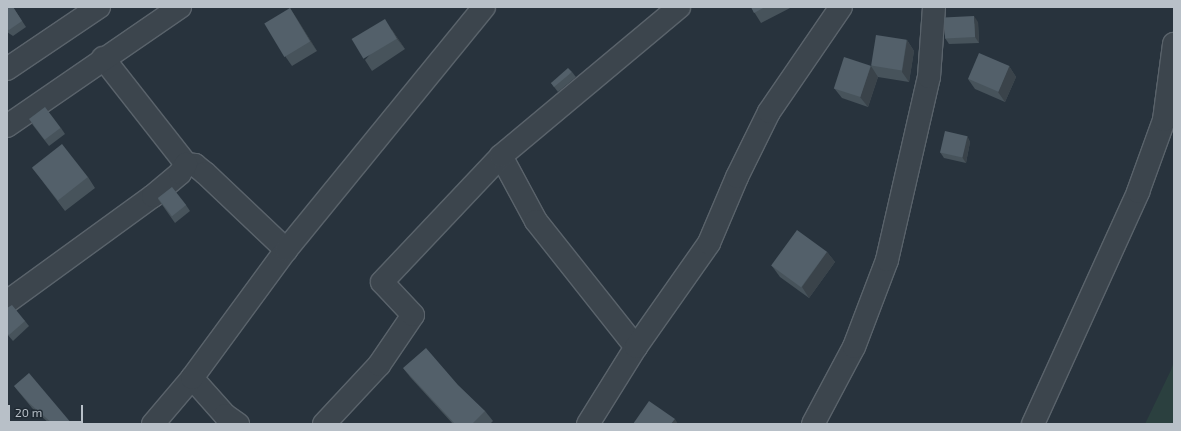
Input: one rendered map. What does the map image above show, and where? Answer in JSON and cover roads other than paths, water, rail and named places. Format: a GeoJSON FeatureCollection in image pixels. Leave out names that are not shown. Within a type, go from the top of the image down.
{"type":"FeatureCollection","features":[{"type":"Feature","properties":{"kind":"street"},"geometry":{"type":"LineString","coordinates":[[7,69],[99,7]]}},
{"type":"Feature","properties":{"kind":"street"},"geometry":{"type":"LineString","coordinates":[[7,126],[180,7]]}},
{"type":"Feature","properties":{"kind":"street"},"geometry":{"type":"LineString","coordinates":[[153,424],[192,378],[286,250],[484,7]]}},
{"type":"Feature","properties":{"kind":"street"},"geometry":{"type":"LineString","coordinates":[[324,424],[379,365],[412,315],[382,282],[501,156],[680,7]]}},
{"type":"Feature","properties":{"kind":"street"},"geometry":{"type":"LineString","coordinates":[[588,424],[636,347],[709,242],[737,177],[769,112],[841,7]]}},
{"type":"Feature","properties":{"kind":"street"},"geometry":{"type":"LineString","coordinates":[[813,424],[854,347],[887,260],[929,78],[934,7]]}},
{"type":"Feature","properties":{"kind":"street"},"geometry":{"type":"LineString","coordinates":[[1033,424],[1138,192],[1164,120],[1174,44]]}},
{"type":"Feature","properties":{"kind":"street"},"geometry":{"type":"LineString","coordinates":[[104,58],[186,164],[195,165],[205,173],[286,250]]}},
{"type":"Feature","properties":{"kind":"street"},"geometry":{"type":"LineString","coordinates":[[501,156],[536,221],[636,347]]}},
{"type":"Feature","properties":{"kind":"street"},"geometry":{"type":"LineString","coordinates":[[7,302],[153,196],[180,173],[186,164]]}},
{"type":"Feature","properties":{"kind":"street"},"geometry":{"type":"LineString","coordinates":[[192,378],[225,415],[238,424]]}}]}
